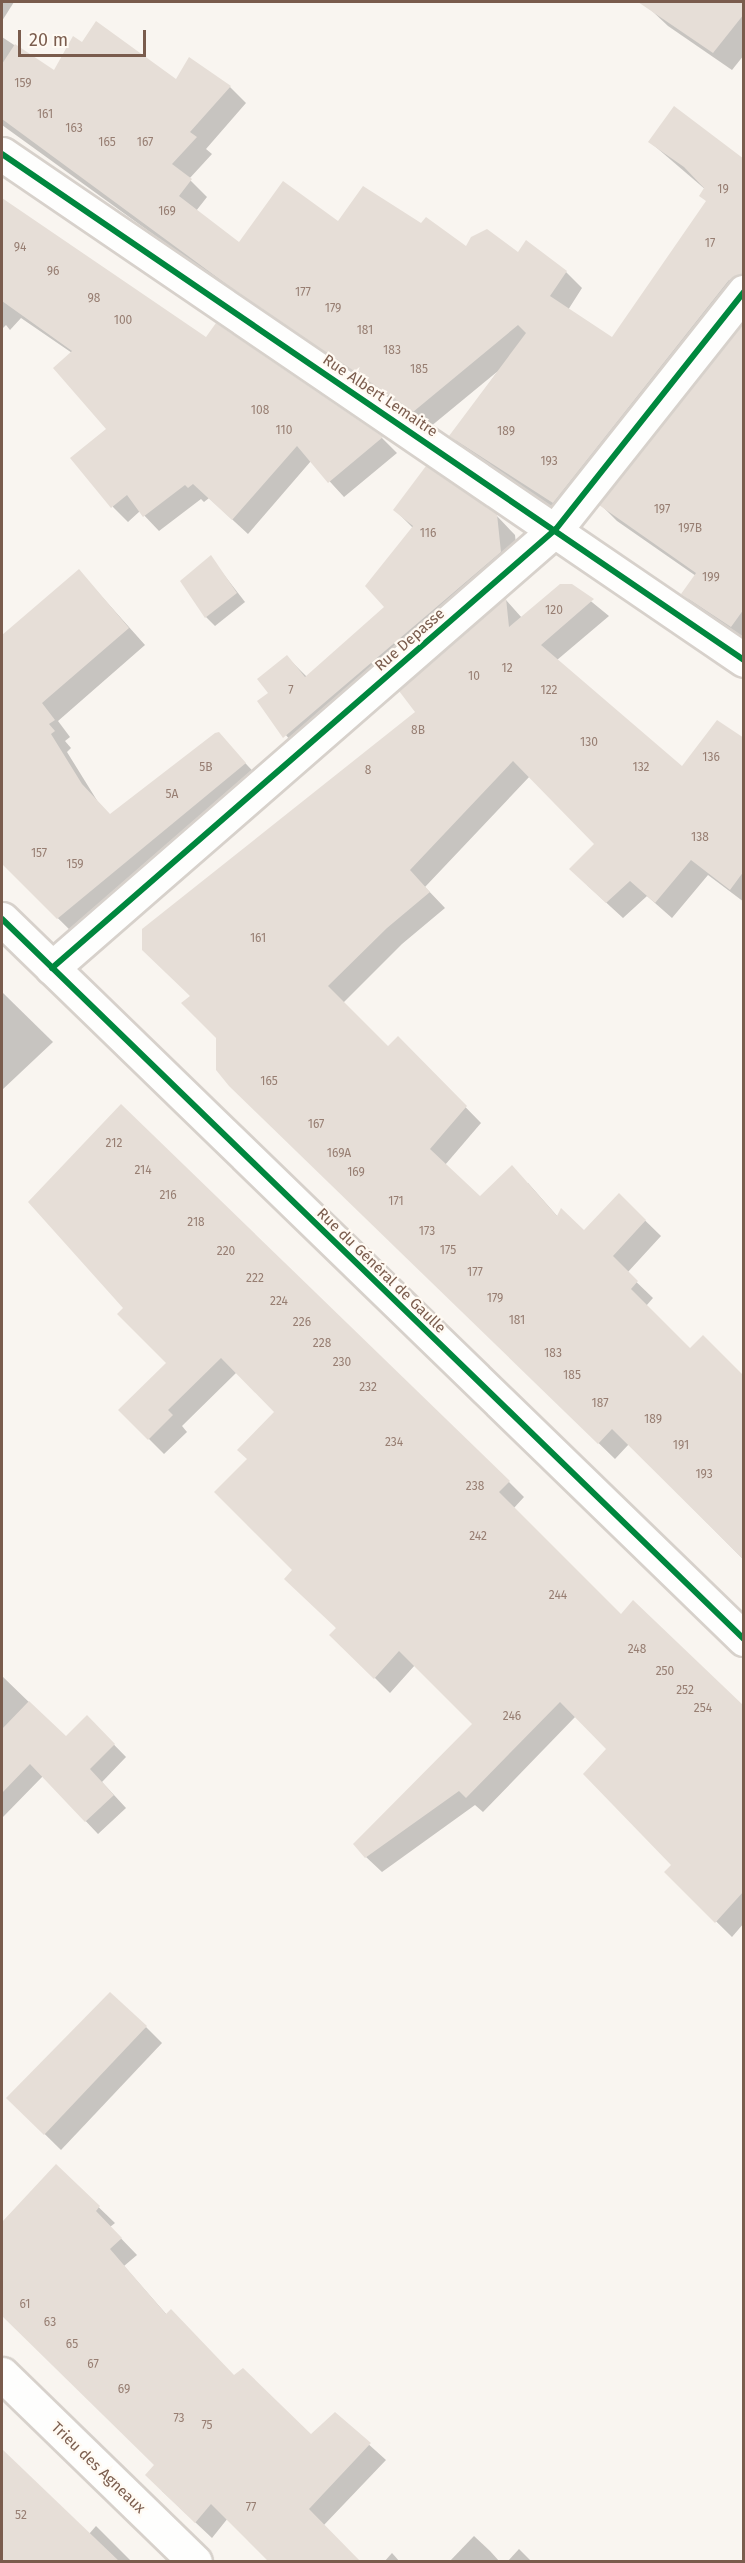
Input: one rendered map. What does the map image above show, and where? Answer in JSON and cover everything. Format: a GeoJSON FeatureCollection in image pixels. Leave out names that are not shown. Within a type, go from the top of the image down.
{"type":"FeatureCollection","features":[{"type":"Feature","properties":{"kind":"street","name":"Rue Albert Lemaitre"},"geometry":{"type":"LineString","coordinates":[[2,154],[744,660]]}},
{"type":"Feature","properties":{"kind":"street","name":"Rue Depasse"},"geometry":{"type":"LineString","coordinates":[[52,968],[556,530],[744,292]]}},
{"type":"Feature","properties":{"kind":"street","name":"Rue du Général de Gaulle"},"geometry":{"type":"LineString","coordinates":[[2,919],[744,1640]]}},
{"type":"Feature","properties":{"kind":"street","name":"Trieu des Agneaux"},"geometry":{"type":"LineString","coordinates":[[2,2374],[195,2562]]}},
{"type":"Feature","properties":{"kind":"building"},"geometry":{"type":"Polygon","coordinates":[[[638,2],[744,2],[744,14],[713,53],[638,2]]]}},
{"type":"Feature","properties":{"kind":"building"},"geometry":{"type":"Polygon","coordinates":[[[96,21],[176,79],[189,57],[231,86],[190,132],[197,137],[172,164],[192,179],[179,196],[239,242],[283,181],[338,221],[363,186],[421,223],[426,217],[466,246],[471,237],[487,229],[518,252],[526,240],[567,271],[550,296],[612,337],[706,201],[699,196],[704,188],[684,167],[648,142],[674,106],[744,159],[744,274],[729,280],[553,503],[449,436],[526,333],[518,325],[413,412],[237,292],[2,119],[2,64],[15,44],[54,70],[73,36],[82,42],[96,21]]]}},
{"type":"Feature","properties":{"kind":"building"},"geometry":{"type":"Polygon","coordinates":[[[2,198],[206,337],[216,323],[383,437],[328,483],[297,446],[232,520],[193,484],[188,488],[185,485],[143,517],[127,495],[111,508],[70,458],[106,429],[53,368],[72,351],[2,301],[2,198]]]}},
{"type":"Feature","properties":{"kind":"building"},"geometry":{"type":"Polygon","coordinates":[[[744,323],[744,609],[731,627],[681,594],[696,573],[599,505],[744,323]]]}},
{"type":"Feature","properties":{"kind":"building"},"geometry":{"type":"Polygon","coordinates":[[[426,466],[497,514],[501,552],[283,738],[257,701],[268,693],[257,679],[287,655],[305,677],[384,607],[365,586],[413,526],[393,510],[426,466]]]}},
{"type":"Feature","properties":{"kind":"building"},"geometry":{"type":"Polygon","coordinates":[[[211,555],[237,593],[205,618],[180,581],[211,555]]]}},
{"type":"Feature","properties":{"kind":"building"},"geometry":{"type":"Polygon","coordinates":[[[79,569],[129,628],[42,703],[55,720],[49,724],[55,731],[51,734],[82,784],[110,814],[219,732],[246,763],[57,919],[2,864],[2,635],[79,569]]]}},
{"type":"Feature","properties":{"kind":"building"},"geometry":{"type":"Polygon","coordinates":[[[560,584],[572,584],[594,599],[541,645],[682,766],[717,720],[744,738],[744,871],[730,890],[691,860],[655,903],[630,881],[606,903],[569,869],[594,844],[513,761],[410,870],[430,892],[387,928],[328,986],[388,1046],[398,1036],[467,1106],[430,1149],[480,1196],[512,1165],[557,1216],[561,1208],[584,1230],[619,1193],[646,1220],[613,1256],[638,1281],[631,1289],[690,1348],[703,1335],[744,1376],[744,1560],[612,1429],[598,1444],[229,1086],[216,1070],[216,1038],[181,1003],[190,996],[142,950],[142,929],[415,712],[399,691],[506,598],[509,627],[560,584]]]}},
{"type":"Feature","properties":{"kind":"building"},"geometry":{"type":"Polygon","coordinates":[[[121,1104],[510,1481],[499,1492],[621,1614],[633,1600],[744,1706],[744,1891],[715,1923],[664,1872],[671,1865],[583,1774],[606,1749],[560,1702],[466,1798],[459,1791],[365,1858],[353,1844],[472,1724],[399,1651],[374,1679],[329,1635],[336,1628],[284,1579],[292,1570],[214,1492],[247,1459],[237,1450],[274,1412],[221,1358],[168,1410],[173,1415],[148,1440],[118,1410],[166,1363],[117,1314],[123,1308],[28,1202],[121,1104]]]}},
{"type":"Feature","properties":{"kind":"building"},"geometry":{"type":"Polygon","coordinates":[[[29,1701],[66,1736],[87,1715],[115,1744],[90,1769],[114,1795],[85,1822],[30,1764],[2,1793],[2,1729],[29,1701]]]}},
{"type":"Feature","properties":{"kind":"building"},"geometry":{"type":"Polygon","coordinates":[[[110,1992],[147,2026],[44,2135],[6,2098],[110,1992]]]}},
{"type":"Feature","properties":{"kind":"building"},"geometry":{"type":"Polygon","coordinates":[[[56,2164],[100,2206],[96,2211],[122,2238],[110,2249],[166,2314],[171,2309],[234,2375],[243,2368],[311,2434],[335,2412],[371,2443],[309,2509],[361,2562],[269,2562],[211,2504],[195,2523],[145,2475],[154,2465],[2,2316],[2,2222],[56,2164]]]}},
{"type":"Feature","properties":{"kind":"building"},"geometry":{"type":"Polygon","coordinates":[[[2,2449],[120,2562],[2,2562],[2,2449]]]}},
{"type":"Feature","properties":{"kind":"cycle path"},"geometry":{"type":"LineString","coordinates":[[2,154],[744,660]]}},
{"type":"Feature","properties":{"kind":"cycle path"},"geometry":{"type":"LineString","coordinates":[[52,968],[556,529],[744,292]]}},
{"type":"Feature","properties":{"kind":"cycle path"},"geometry":{"type":"LineString","coordinates":[[2,919],[744,1639]]}}]}
